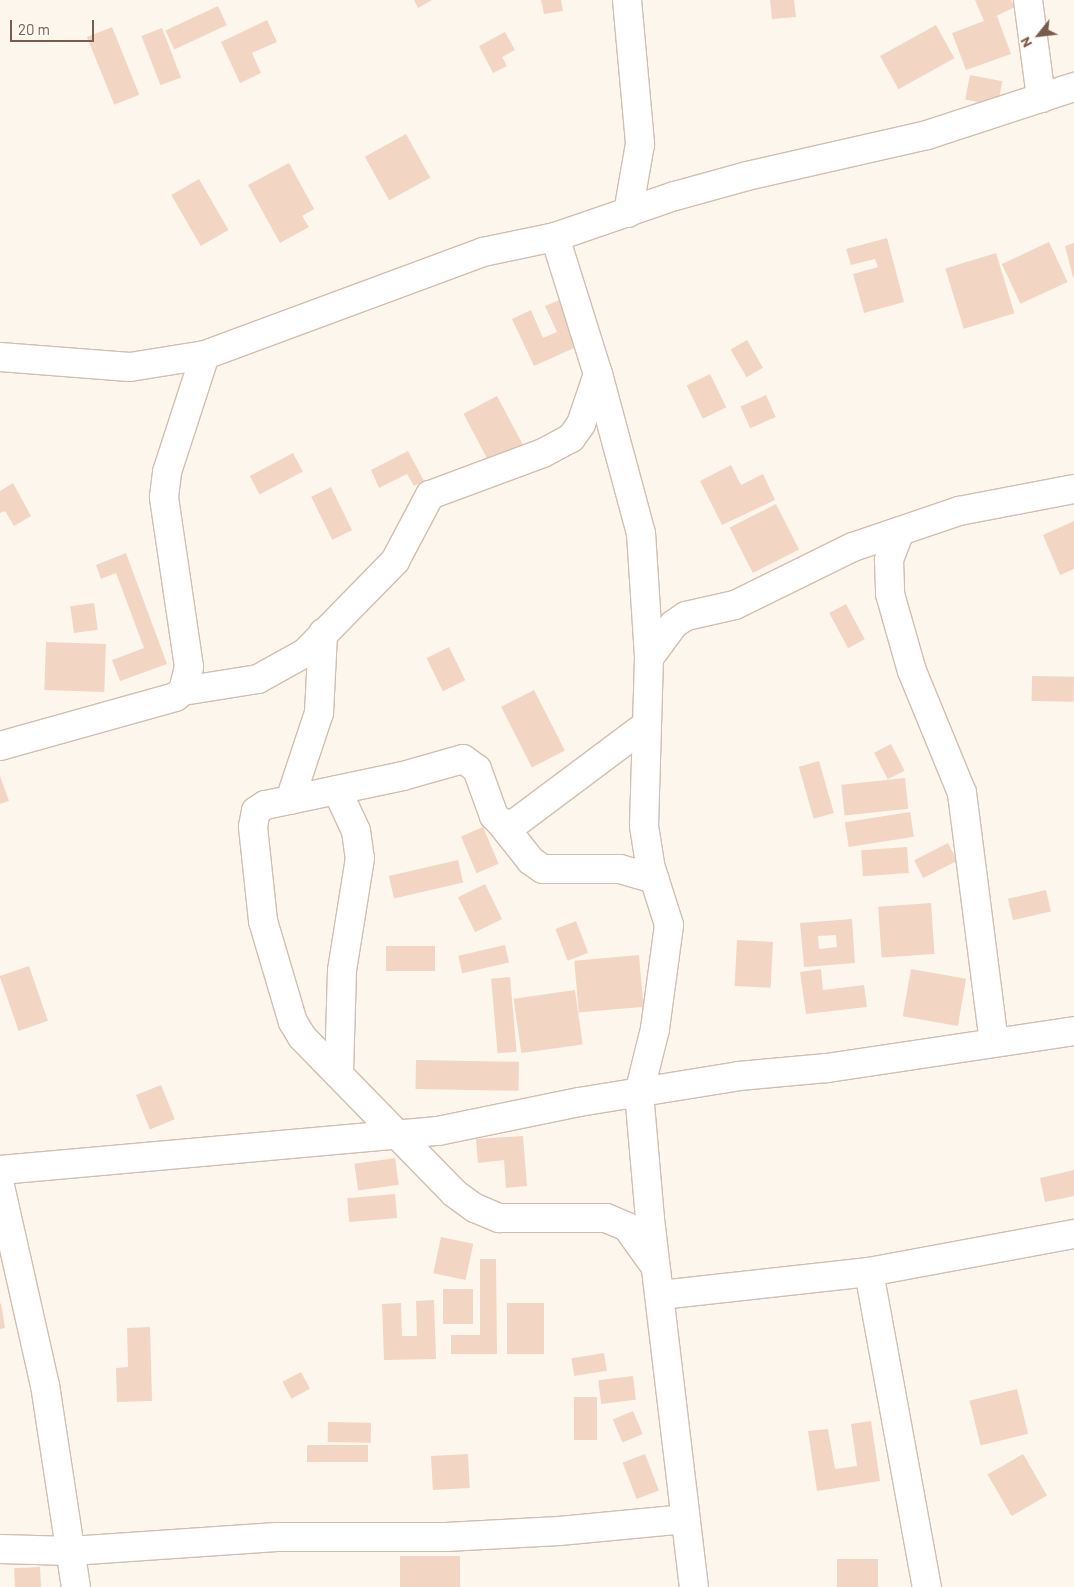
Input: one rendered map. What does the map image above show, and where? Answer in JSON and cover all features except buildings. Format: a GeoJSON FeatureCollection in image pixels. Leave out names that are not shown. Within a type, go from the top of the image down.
{"type":"FeatureCollection","features":[{"type":"Feature","properties":{"kind":"street"},"geometry":{"type":"LineString","coordinates":[[627,0],[640,144],[628,213]]}},
{"type":"Feature","properties":{"kind":"street"},"geometry":{"type":"LineString","coordinates":[[1028,0],[1040,98]]}},
{"type":"Feature","properties":{"kind":"street"},"geometry":{"type":"LineString","coordinates":[[0,357],[130,367],[205,355],[482,252],[555,237],[747,176],[927,135],[1074,87]]}},
{"type":"Feature","properties":{"kind":"street"},"geometry":{"type":"LineString","coordinates":[[555,237],[598,374],[641,533],[648,658],[644,826],[655,879],[669,925],[655,1029],[639,1093],[694,1587]]}},
{"type":"Feature","properties":{"kind":"street"},"geometry":{"type":"LineString","coordinates":[[182,691],[189,667],[164,497],[167,472],[205,355]]}},
{"type":"Feature","properties":{"kind":"street"},"geometry":{"type":"LineString","coordinates":[[0,746],[174,697],[182,691],[258,679],[305,653],[395,561],[430,494],[543,452],[571,438],[581,424],[598,374]]}},
{"type":"Feature","properties":{"kind":"street"},"geometry":{"type":"LineString","coordinates":[[648,658],[674,624],[686,616],[728,609],[815,563],[960,511],[1074,489]]}},
{"type":"Feature","properties":{"kind":"street"},"geometry":{"type":"LineString","coordinates":[[900,531],[889,560],[890,594],[912,671],[962,793],[994,1042]]}},
{"type":"Feature","properties":{"kind":"street"},"geometry":{"type":"LineString","coordinates":[[290,800],[319,713],[323,633]]}},
{"type":"Feature","properties":{"kind":"street"},"geometry":{"type":"LineString","coordinates":[[501,823],[514,824],[645,726]]}},
{"type":"Feature","properties":{"kind":"street"},"geometry":{"type":"LineString","coordinates":[[655,879],[611,868],[543,869],[531,861],[501,823],[487,802],[477,769],[463,759],[338,790],[262,806],[253,820],[263,921],[296,1030],[454,1193],[488,1216],[613,1220],[627,1227],[657,1268]]}},
{"type":"Feature","properties":{"kind":"street"},"geometry":{"type":"LineString","coordinates":[[338,790],[356,832],[360,858],[342,971],[339,1074]]}},
{"type":"Feature","properties":{"kind":"street"},"geometry":{"type":"LineString","coordinates":[[0,1170],[395,1133],[447,1130],[639,1093],[1074,1031]]}},
{"type":"Feature","properties":{"kind":"street"},"geometry":{"type":"LineString","coordinates":[[0,1186],[45,1385],[76,1587]]}},
{"type":"Feature","properties":{"kind":"street"},"geometry":{"type":"LineString","coordinates":[[661,1296],[869,1272],[1074,1234]]}},
{"type":"Feature","properties":{"kind":"street"},"geometry":{"type":"LineString","coordinates":[[869,1272],[927,1587]]}},
{"type":"Feature","properties":{"kind":"street"},"geometry":{"type":"LineString","coordinates":[[0,1548],[71,1551],[277,1537],[446,1537],[559,1532],[685,1519]]}}]}
